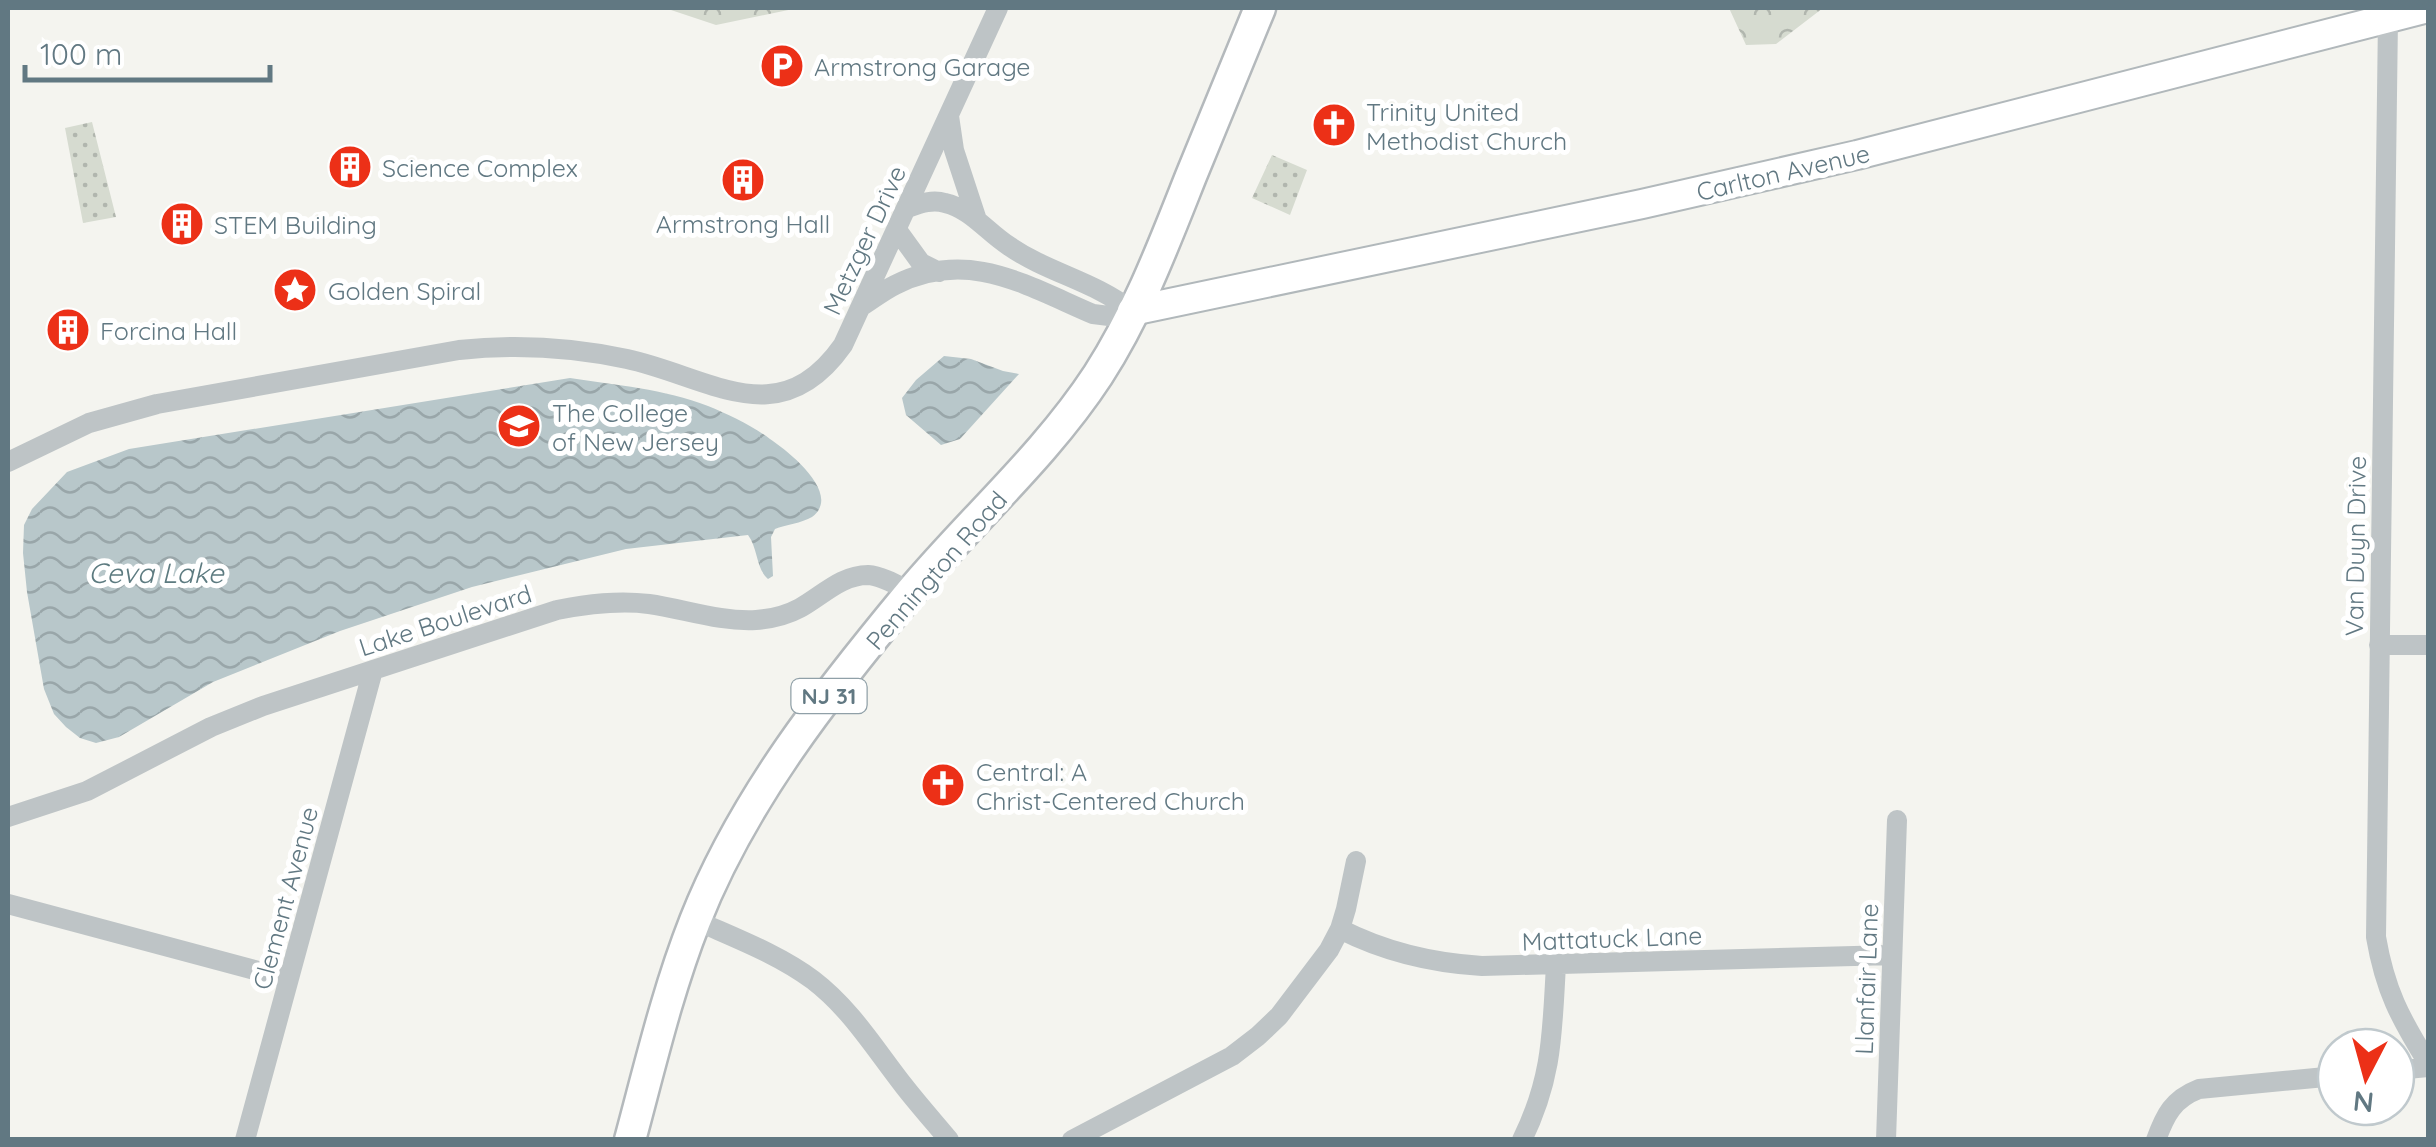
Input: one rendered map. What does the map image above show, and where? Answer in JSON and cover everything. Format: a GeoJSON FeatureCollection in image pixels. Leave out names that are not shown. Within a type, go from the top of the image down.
{"type":"FeatureCollection","features":[{"type":"Feature","properties":{"kind":"main road","name":"Pennington Road"},"geometry":{"type":"LineString","coordinates":[[630,1140],[672,985],[722,860],[783,757],[911,592],[1060,428],[1098,374],[1155,268],[1260,8]]}},
{"type":"Feature","properties":{"kind":"street","name":"Metzger Drive"},"geometry":{"type":"LineString","coordinates":[[8,462],[90,424],[156,404],[459,350],[525,347],[585,351],[630,360],[739,394],[779,393],[798,386],[816,375],[843,344],[998,8]]}},
{"type":"Feature","properties":{"kind":"street","name":"Carlton Avenue"},"geometry":{"type":"LineString","coordinates":[[1132,312],[1858,155],[2428,8]]}},
{"type":"Feature","properties":{"kind":"street","name":"Van Duyn Drive"},"geometry":{"type":"LineString","coordinates":[[2388,18],[2376,937],[2389,994],[2428,1065]]}},
{"type":"Feature","properties":{"kind":"street"},"geometry":{"type":"LineString","coordinates":[[949,116],[954,150],[978,220]]}},
{"type":"Feature","properties":{"kind":"street"},"geometry":{"type":"LineString","coordinates":[[907,208],[938,201],[956,207],[1008,246],[1110,294],[1132,312]]}},
{"type":"Feature","properties":{"kind":"street"},"geometry":{"type":"LineString","coordinates":[[897,230],[920,262],[938,272]]}},
{"type":"Feature","properties":{"kind":"street"},"geometry":{"type":"LineString","coordinates":[[862,306],[894,285],[962,269],[992,272],[1093,314],[1132,312]]}},
{"type":"Feature","properties":{"kind":"street","name":"Lake Boulevard"},"geometry":{"type":"LineString","coordinates":[[8,817],[87,792],[210,728],[263,706],[558,610],[591,604],[647,604],[756,620],[800,608],[831,586],[852,578],[871,575],[911,592]]}},
{"type":"Feature","properties":{"kind":"street"},"geometry":{"type":"LineString","coordinates":[[2379,645],[2428,646]]}},
{"type":"Feature","properties":{"kind":"street","name":"Clement Avenue"},"geometry":{"type":"LineString","coordinates":[[245,1140],[373,670]]}},
{"type":"Feature","properties":{"kind":"street","name":"Llanfair Lane"},"geometry":{"type":"LineString","coordinates":[[1886,1140],[1897,820]]}},
{"type":"Feature","properties":{"kind":"street"},"geometry":{"type":"LineString","coordinates":[[1072,1140],[1232,1056],[1279,1016],[1329,950],[1340,929],[1356,861]]}},
{"type":"Feature","properties":{"kind":"street"},"geometry":{"type":"LineString","coordinates":[[8,904],[288,979]]}},
{"type":"Feature","properties":{"kind":"street"},"geometry":{"type":"LineString","coordinates":[[696,920],[786,962],[813,980],[860,1026],[949,1140]]}},
{"type":"Feature","properties":{"kind":"street","name":"Mattatuck Lane"},"geometry":{"type":"LineString","coordinates":[[1340,929],[1411,957],[1482,966],[1892,954]]}},
{"type":"Feature","properties":{"kind":"street"},"geometry":{"type":"LineString","coordinates":[[1522,1140],[1545,1084],[1551,1052],[1556,964]]}},
{"type":"Feature","properties":{"kind":"street"},"geometry":{"type":"LineString","coordinates":[[2156,1140],[2166,1114],[2186,1094],[2199,1089],[2316,1078]]}},
{"type":"Feature","properties":{"kind":"green space"},"geometry":{"type":"Polygon","coordinates":[[[665,8],[798,8],[716,25],[665,8]]]}},
{"type":"Feature","properties":{"kind":"green space"},"geometry":{"type":"Polygon","coordinates":[[[1729,8],[1823,8],[1776,44],[1746,45],[1729,8]]]}},
{"type":"Feature","properties":{"kind":"green space"},"geometry":{"type":"Polygon","coordinates":[[[92,122],[116,217],[83,223],[65,128],[92,122]]]}},
{"type":"Feature","properties":{"kind":"green space"},"geometry":{"type":"Polygon","coordinates":[[[1272,155],[1307,170],[1290,215],[1252,198],[1272,155]]]}},
{"type":"Feature","properties":{"kind":"water"},"geometry":{"type":"Polygon","coordinates":[[[944,356],[971,359],[1019,374],[960,439],[941,445],[906,415],[902,398],[944,356]]]}},
{"type":"Feature","properties":{"kind":"water","name":"Ceva Lake"},"geometry":{"type":"Polygon","coordinates":[[[570,378],[692,400],[756,429],[799,463],[817,485],[820,508],[808,519],[775,529],[771,537],[773,576],[768,579],[764,575],[748,535],[626,549],[472,587],[340,631],[213,682],[119,737],[96,743],[80,738],[54,714],[44,689],[27,592],[24,525],[32,509],[67,472],[129,449],[570,378]]]}},
{"type":"Feature","properties":{"kind":"place","name":"Armstrong Garage"},"geometry":{"type":"Point","coordinates":[782,66]}},
{"type":"Feature","properties":{"kind":"place","name":"Trinity United Methodist Church"},"geometry":{"type":"Point","coordinates":[1334,125]}},
{"type":"Feature","properties":{"kind":"place","name":"Science Complex"},"geometry":{"type":"Point","coordinates":[350,167]}},
{"type":"Feature","properties":{"kind":"place","name":"Armstrong Hall"},"geometry":{"type":"Point","coordinates":[743,180]}},
{"type":"Feature","properties":{"kind":"place","name":"STEM Building"},"geometry":{"type":"Point","coordinates":[182,224]}},
{"type":"Feature","properties":{"kind":"place","name":"Golden Spiral"},"geometry":{"type":"Point","coordinates":[295,290]}},
{"type":"Feature","properties":{"kind":"place","name":"Forcina Hall"},"geometry":{"type":"Point","coordinates":[68,330]}},
{"type":"Feature","properties":{"kind":"place","name":"The College of New Jersey"},"geometry":{"type":"Point","coordinates":[519,426]}},
{"type":"Feature","properties":{"kind":"place","name":"Central: A Christ-Centered Church"},"geometry":{"type":"Point","coordinates":[943,785]}}]}
